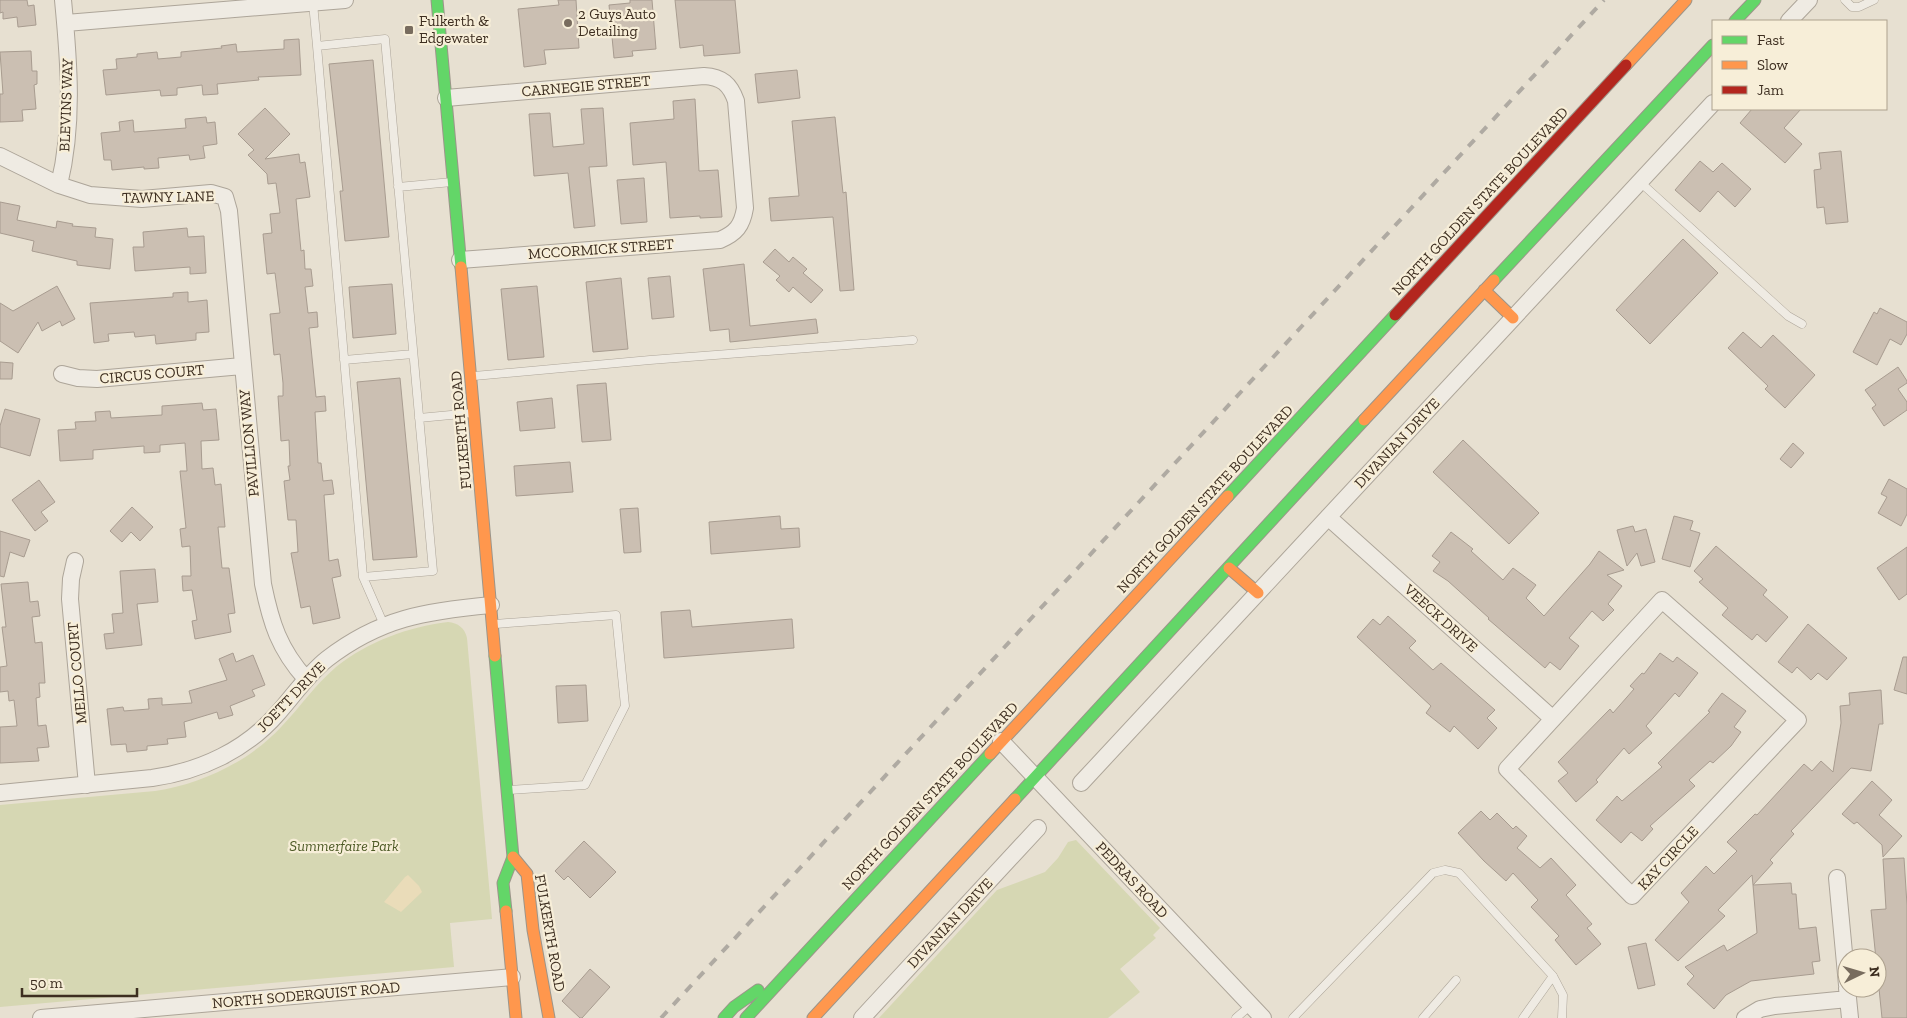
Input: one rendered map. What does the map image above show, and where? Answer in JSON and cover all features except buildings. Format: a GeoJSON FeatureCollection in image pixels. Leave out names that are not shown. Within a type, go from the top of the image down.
{"type":"FeatureCollection","features":[{"type":"Feature","properties":{"kind":"main road","name":"FULKERTH ROAD"},"geometry":{"type":"LineString","coordinates":[[437,0],[513,857],[503,883],[516,1018]]}},
{"type":"Feature","properties":{"kind":"main road","name":"NORTH GOLDEN STATE BOULEVARD"},"geometry":{"type":"LineString","coordinates":[[746,1018],[1686,0]]}},
{"type":"Feature","properties":{"kind":"main road"},"geometry":{"type":"LineString","coordinates":[[1736,20],[1759,4]]}},
{"type":"Feature","properties":{"kind":"main road"},"geometry":{"type":"LineString","coordinates":[[1751,20],[1759,4]]}},
{"type":"Feature","properties":{"kind":"main road"},"geometry":{"type":"LineString","coordinates":[[813,1018],[1484,290],[1712,46]]}},
{"type":"Feature","properties":{"kind":"main road"},"geometry":{"type":"LineString","coordinates":[[1484,290],[1513,318]]}},
{"type":"Feature","properties":{"kind":"main road"},"geometry":{"type":"LineString","coordinates":[[1229,568],[1258,593]]}},
{"type":"Feature","properties":{"kind":"main road","name":"FULKERTH ROAD"},"geometry":{"type":"LineString","coordinates":[[513,857],[527,874],[533,930],[549,1018]]}},
{"type":"Feature","properties":{"kind":"main road"},"geometry":{"type":"LineString","coordinates":[[724,1018],[734,1007],[797,962]]}},
{"type":"Feature","properties":{"kind":"street","name":"BLEVINS WAY"},"geometry":{"type":"LineString","coordinates":[[59,186],[65,156],[69,111],[69,65],[64,0]]}},
{"type":"Feature","properties":{"kind":"street"},"geometry":{"type":"LineString","coordinates":[[66,24],[248,4],[313,3],[345,0]]}},
{"type":"Feature","properties":{"kind":"street"},"geometry":{"type":"LineString","coordinates":[[1790,20],[1809,0]]}},
{"type":"Feature","properties":{"kind":"street","name":"CARNEGIE STREET"},"geometry":{"type":"LineString","coordinates":[[446,98],[704,76],[725,81],[732,90],[736,101],[745,208],[743,220],[738,230]]}},
{"type":"Feature","properties":{"kind":"street","name":"DIVANIAN DRIVE"},"geometry":{"type":"LineString","coordinates":[[1080,783],[1712,104]]}},
{"type":"Feature","properties":{"kind":"street","name":"TAWNY LANE"},"geometry":{"type":"LineString","coordinates":[[0,156],[59,186],[90,195],[142,199],[211,192],[225,197]]}},
{"type":"Feature","properties":{"kind":"street","name":"PAVILLION WAY"},"geometry":{"type":"LineString","coordinates":[[225,197],[229,210],[263,584],[268,608],[279,641],[288,658],[306,679]]}},
{"type":"Feature","properties":{"kind":"street","name":"MCCORMICK STREET"},"geometry":{"type":"LineString","coordinates":[[460,260],[720,240],[738,230]]}},
{"type":"Feature","properties":{"kind":"street","name":"CIRCUS COURT"},"geometry":{"type":"LineString","coordinates":[[62,374],[78,378],[97,379],[242,366]]}},
{"type":"Feature","properties":{"kind":"street","name":"VEECK DRIVE"},"geometry":{"type":"LineString","coordinates":[[1328,517],[1553,719]]}},
{"type":"Feature","properties":{"kind":"street","name":"MELLO COURT"},"geometry":{"type":"LineString","coordinates":[[75,561],[71,579],[70,599],[86,785]]}},
{"type":"Feature","properties":{"kind":"street","name":"KAY CIRCLE"},"geometry":{"type":"LineString","coordinates":[[1662,600],[1798,720],[1632,896],[1506,770],[1553,719],[1662,600]]}},
{"type":"Feature","properties":{"kind":"street","name":"JOETT DRIVE"},"geometry":{"type":"LineString","coordinates":[[0,793],[164,777],[187,771],[222,757],[243,745],[261,730],[325,660],[384,625],[439,611],[491,605]]}},
{"type":"Feature","properties":{"kind":"street","name":"PEDRAS ROAD"},"geometry":{"type":"LineString","coordinates":[[1001,741],[1263,1018]]}},
{"type":"Feature","properties":{"kind":"street","name":"DIVANIAN DRIVE"},"geometry":{"type":"LineString","coordinates":[[862,1018],[1038,828]]}},
{"type":"Feature","properties":{"kind":"street"},"geometry":{"type":"LineString","coordinates":[[1837,878],[1844,948]]}},
{"type":"Feature","properties":{"kind":"street","name":"NORTH SODERQUIST ROAD"},"geometry":{"type":"LineString","coordinates":[[41,1018],[512,977]]}},
{"type":"Feature","properties":{"kind":"street"},"geometry":{"type":"LineString","coordinates":[[1745,1018],[1760,1009],[1837,993]]}},
{"type":"Feature","properties":{"kind":"street"},"geometry":{"type":"LineString","coordinates":[[1849,998],[1850,1018]]}},
{"type":"Feature","properties":{"kind":"lane"},"geometry":{"type":"LineString","coordinates":[[1845,0],[1852,7],[1859,7],[1874,0]]}},
{"type":"Feature","properties":{"kind":"lane"},"geometry":{"type":"LineString","coordinates":[[313,3],[363,577],[384,625]]}},
{"type":"Feature","properties":{"kind":"lane"},"geometry":{"type":"LineString","coordinates":[[317,46],[385,39],[433,570],[363,577]]}},
{"type":"Feature","properties":{"kind":"lane"},"geometry":{"type":"LineString","coordinates":[[398,187],[454,182]]}},
{"type":"Feature","properties":{"kind":"lane"},"geometry":{"type":"LineString","coordinates":[[1640,182],[1788,316],[1802,324]]}},
{"type":"Feature","properties":{"kind":"lane"},"geometry":{"type":"LineString","coordinates":[[471,376],[912,340]]}},
{"type":"Feature","properties":{"kind":"lane"},"geometry":{"type":"LineString","coordinates":[[344,360],[413,354]]}},
{"type":"Feature","properties":{"kind":"lane"},"geometry":{"type":"LineString","coordinates":[[419,418],[474,413]]}},
{"type":"Feature","properties":{"kind":"lane"},"geometry":{"type":"LineString","coordinates":[[493,624],[616,616],[625,706],[585,784],[507,790]]}},
{"type":"Feature","properties":{"kind":"lane"},"geometry":{"type":"LineString","coordinates":[[1295,1016],[1433,873],[1445,870],[1459,873],[1553,976],[1563,995],[1562,1018]]}},
{"type":"Feature","properties":{"kind":"lane"},"geometry":{"type":"LineString","coordinates":[[1523,1018],[1553,976]]}},
{"type":"Feature","properties":{"kind":"lane"},"geometry":{"type":"LineString","coordinates":[[1423,1018],[1456,980]]}},
{"type":"Feature","properties":{"kind":"lane"},"geometry":{"type":"LineString","coordinates":[[1236,1018],[1251,1005]]}},
{"type":"Feature","properties":{"kind":"green space","name":"Summerfaire Park"},"geometry":{"type":"Polygon","coordinates":[[[448,622],[455,624],[465,631],[467,638],[492,919],[450,923],[454,967],[0,1007],[0,805],[155,791],[173,788],[207,777],[240,760],[269,739],[321,681],[349,658],[389,637],[418,627],[448,622]]]}},
{"type":"Feature","properties":{"kind":"green space"},"geometry":{"type":"Polygon","coordinates":[[[1076,840],[1160,928],[1153,935],[1156,938],[1120,969],[1140,992],[1108,1018],[879,1018],[997,890],[1045,872],[1058,858],[1068,842],[1076,840]]]}},
{"type":"Feature","properties":{"kind":"sand"},"geometry":{"type":"Polygon","coordinates":[[[408,875],[422,892],[401,912],[384,902],[408,875]]]}},
{"type":"Feature","properties":{"kind":"railway"},"geometry":{"type":"LineString","coordinates":[[661,1018],[1604,0]]}},
{"type":"Feature","properties":{"kind":"traffic: fast"},"geometry":{"type":"LineString","coordinates":[[437,0],[461,267]]}},
{"type":"Feature","properties":{"kind":"traffic: fast"},"geometry":{"type":"LineString","coordinates":[[1736,20],[1755,0]]}},
{"type":"Feature","properties":{"kind":"traffic: fast"},"geometry":{"type":"LineString","coordinates":[[1494,280],[1712,46]]}},
{"type":"Feature","properties":{"kind":"traffic: fast"},"geometry":{"type":"LineString","coordinates":[[1228,496],[1395,315]]}},
{"type":"Feature","properties":{"kind":"traffic: fast"},"geometry":{"type":"LineString","coordinates":[[1015,799],[1364,420]]}},
{"type":"Feature","properties":{"kind":"traffic: fast"},"geometry":{"type":"LineString","coordinates":[[495,656],[513,857],[503,883],[506,911]]}},
{"type":"Feature","properties":{"kind":"traffic: fast"},"geometry":{"type":"LineString","coordinates":[[746,1018],[990,754]]}},
{"type":"Feature","properties":{"kind":"traffic: fast"},"geometry":{"type":"LineString","coordinates":[[724,1018],[734,1007],[758,990]]}},
{"type":"Feature","properties":{"kind":"traffic: slow"},"geometry":{"type":"LineString","coordinates":[[1626,65],[1686,0]]}},
{"type":"Feature","properties":{"kind":"traffic: slow"},"geometry":{"type":"LineString","coordinates":[[461,267],[495,656]]}},
{"type":"Feature","properties":{"kind":"traffic: slow"},"geometry":{"type":"LineString","coordinates":[[1364,420],[1494,280]]}},
{"type":"Feature","properties":{"kind":"traffic: slow"},"geometry":{"type":"LineString","coordinates":[[1484,290],[1513,318]]}},
{"type":"Feature","properties":{"kind":"traffic: slow"},"geometry":{"type":"LineString","coordinates":[[990,754],[1228,496]]}},
{"type":"Feature","properties":{"kind":"traffic: slow"},"geometry":{"type":"LineString","coordinates":[[1229,568],[1258,593]]}},
{"type":"Feature","properties":{"kind":"traffic: slow"},"geometry":{"type":"LineString","coordinates":[[813,1018],[1015,799]]}},
{"type":"Feature","properties":{"kind":"traffic: slow"},"geometry":{"type":"LineString","coordinates":[[513,857],[527,874],[533,930],[549,1018]]}},
{"type":"Feature","properties":{"kind":"traffic: slow"},"geometry":{"type":"LineString","coordinates":[[506,911],[516,1018]]}},
{"type":"Feature","properties":{"kind":"traffic: jam"},"geometry":{"type":"LineString","coordinates":[[1395,315],[1626,65]]}},
{"type":"Feature","properties":{"kind":"place","name":"2 Guys Auto Detailing"},"geometry":{"type":"Point","coordinates":[568,23]}},
{"type":"Feature","properties":{"kind":"place","name":"Fulkerth & Edgewater"},"geometry":{"type":"Point","coordinates":[409,30]}}]}
